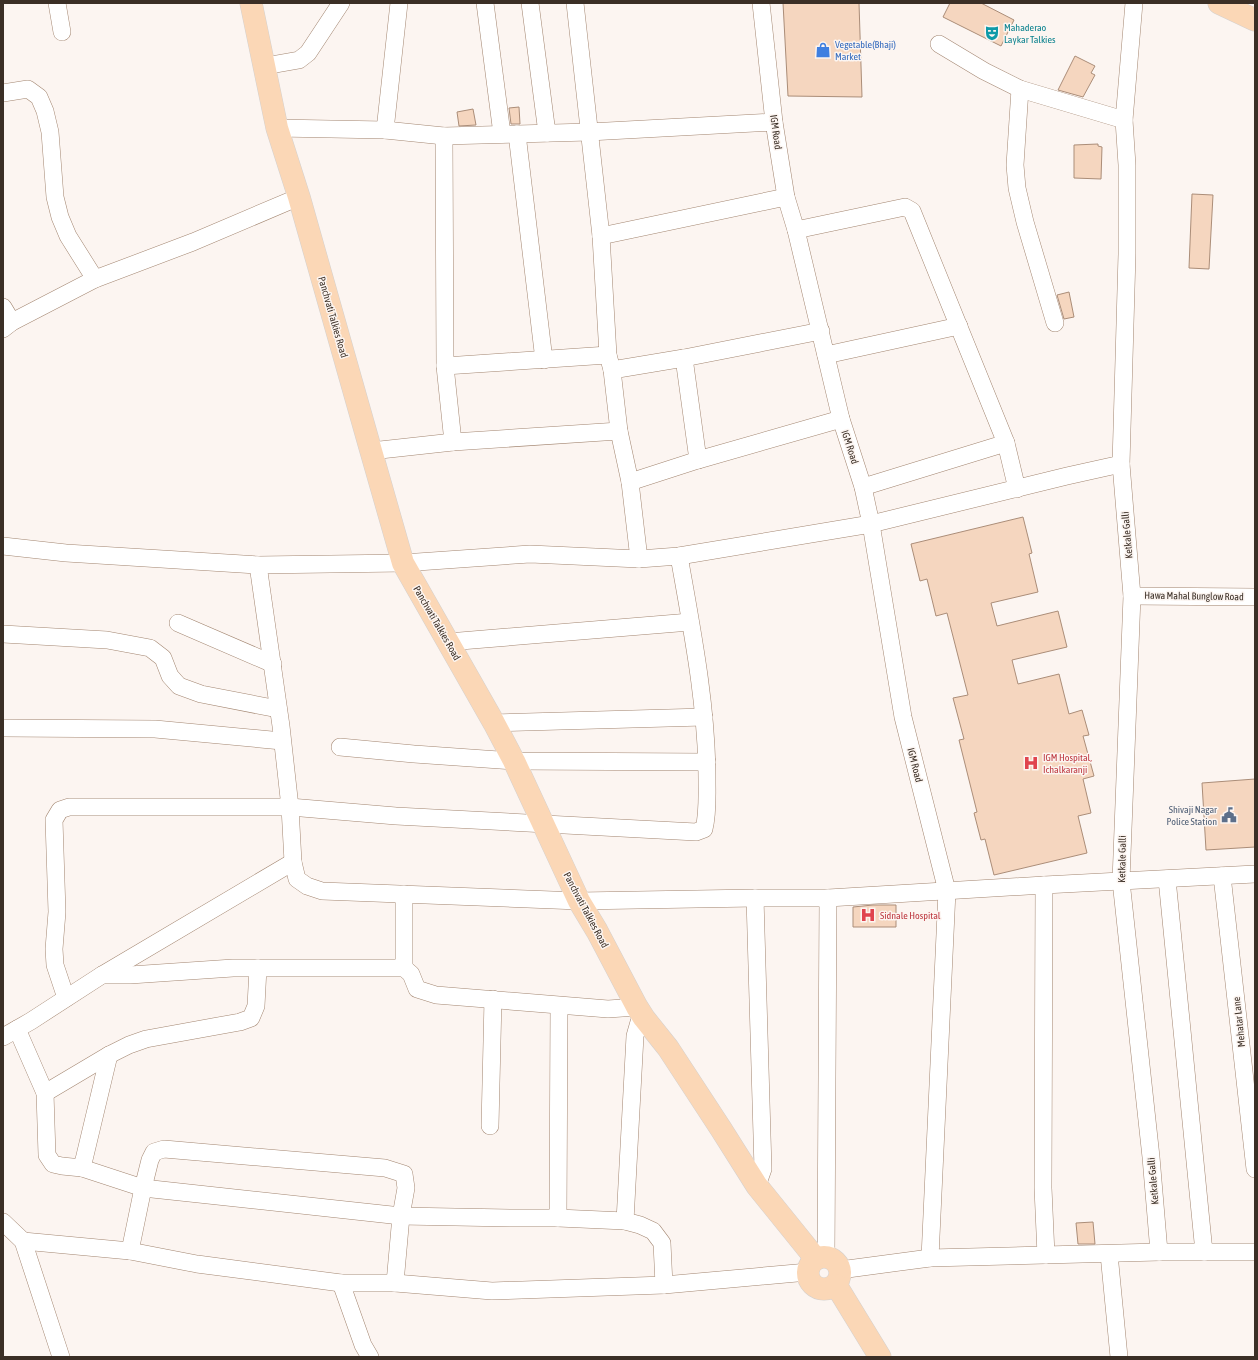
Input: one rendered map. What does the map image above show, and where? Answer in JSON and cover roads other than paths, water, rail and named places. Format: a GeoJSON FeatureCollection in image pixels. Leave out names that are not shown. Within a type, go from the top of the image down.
{"type":"FeatureCollection","features":[{"type":"Feature","properties":{"kind":"main road","name":"Panchvati Talkies Road"},"geometry":{"type":"LineString","coordinates":[[251,3],[277,128],[299,197],[403,562],[494,723],[514,761],[580,901],[640,1012],[668,1048],[757,1186],[825,1269]]}},
{"type":"Feature","properties":{"kind":"main road"},"geometry":{"type":"LineString","coordinates":[[1219,3],[1255,20]]}},
{"type":"Feature","properties":{"kind":"main road"},"geometry":{"type":"LineString","coordinates":[[825,1269],[880,1357]]}},
{"type":"Feature","properties":{"kind":"street"},"geometry":{"type":"LineString","coordinates":[[57,3],[62,32]]}},
{"type":"Feature","properties":{"kind":"street"},"geometry":{"type":"LineString","coordinates":[[265,66],[299,60],[308,54],[341,3]]}},
{"type":"Feature","properties":{"kind":"street"},"geometry":{"type":"LineString","coordinates":[[385,130],[399,3]]}},
{"type":"Feature","properties":{"kind":"street"},"geometry":{"type":"LineString","coordinates":[[485,3],[509,134],[544,360]]}},
{"type":"Feature","properties":{"kind":"street"},"geometry":{"type":"LineString","coordinates":[[530,3],[547,133]]}},
{"type":"Feature","properties":{"kind":"street"},"geometry":{"type":"LineString","coordinates":[[575,3],[601,236],[610,362],[619,431],[630,482],[639,559]]}},
{"type":"Feature","properties":{"kind":"street","name":"IGM Road"},"geometry":{"type":"LineString","coordinates":[[761,3],[774,122],[786,197],[796,230],[841,419],[863,487],[871,524],[903,717],[946,891],[930,1258]]}},
{"type":"Feature","properties":{"kind":"street","name":"Ketkale Galli"},"geometry":{"type":"LineString","coordinates":[[1134,3],[1124,120],[1127,254],[1121,464],[1132,596],[1121,881],[1151,1157],[1159,1252]]}},
{"type":"Feature","properties":{"kind":"street"},"geometry":{"type":"LineString","coordinates":[[939,44],[984,71],[1020,89],[1124,120]]}},
{"type":"Feature","properties":{"kind":"street"},"geometry":{"type":"LineString","coordinates":[[3,93],[28,89],[39,97],[45,111],[50,132],[55,197],[60,217],[68,236],[94,279]]}},
{"type":"Feature","properties":{"kind":"street"},"geometry":{"type":"LineString","coordinates":[[1020,89],[1015,165],[1017,188],[1025,222],[1054,323]]}},
{"type":"Feature","properties":{"kind":"street"},"geometry":{"type":"LineString","coordinates":[[277,128],[385,130],[444,136],[589,132],[774,122]]}},
{"type":"Feature","properties":{"kind":"street"},"geometry":{"type":"LineString","coordinates":[[444,136],[445,366],[453,442]]}},
{"type":"Feature","properties":{"kind":"street"},"geometry":{"type":"LineString","coordinates":[[3,307],[7,326],[94,279],[193,242],[299,197]]}},
{"type":"Feature","properties":{"kind":"street"},"geometry":{"type":"LineString","coordinates":[[601,236],[786,197]]}},
{"type":"Feature","properties":{"kind":"street"},"geometry":{"type":"LineString","coordinates":[[796,230],[905,207],[912,211],[1006,443],[1017,488]]}},
{"type":"Feature","properties":{"kind":"street"},"geometry":{"type":"LineString","coordinates":[[826,355],[959,326]]}},
{"type":"Feature","properties":{"kind":"street"},"geometry":{"type":"LineString","coordinates":[[445,366],[544,360],[610,362],[684,358],[820,331]]}},
{"type":"Feature","properties":{"kind":"street"},"geometry":{"type":"LineString","coordinates":[[684,358],[698,460]]}},
{"type":"Feature","properties":{"kind":"street"},"geometry":{"type":"LineString","coordinates":[[630,482],[698,460],[841,419]]}},
{"type":"Feature","properties":{"kind":"street"},"geometry":{"type":"LineString","coordinates":[[371,451],[453,442],[619,431]]}},
{"type":"Feature","properties":{"kind":"street"},"geometry":{"type":"LineString","coordinates":[[863,487],[1006,443]]}},
{"type":"Feature","properties":{"kind":"street"},"geometry":{"type":"LineString","coordinates":[[3,546],[66,553],[258,565],[403,562],[530,554],[639,559],[679,556],[871,524],[1121,464]]}},
{"type":"Feature","properties":{"kind":"street"},"geometry":{"type":"LineString","coordinates":[[66,998],[55,966],[54,949],[56,912],[54,820],[60,810],[69,807],[290,807],[396,816],[542,822],[696,832],[704,829],[707,819],[707,762],[704,717],[679,556]]}},
{"type":"Feature","properties":{"kind":"street"},"geometry":{"type":"LineString","coordinates":[[258,565],[273,664],[290,807],[292,862],[297,879],[307,886],[322,890],[580,901],[828,898],[1255,874]]}},
{"type":"Feature","properties":{"kind":"street","name":"Hawa Mahal Bunglow Road"},"geometry":{"type":"LineString","coordinates":[[1132,596],[1255,597]]}},
{"type":"Feature","properties":{"kind":"street"},"geometry":{"type":"LineString","coordinates":[[448,642],[690,622]]}},
{"type":"Feature","properties":{"kind":"street"},"geometry":{"type":"LineString","coordinates":[[178,623],[273,664]]}},
{"type":"Feature","properties":{"kind":"street"},"geometry":{"type":"LineString","coordinates":[[3,634],[107,640],[150,648],[163,658],[170,676],[179,686],[201,694],[278,709]]}},
{"type":"Feature","properties":{"kind":"street"},"geometry":{"type":"LineString","coordinates":[[494,723],[704,717]]}},
{"type":"Feature","properties":{"kind":"street"},"geometry":{"type":"LineString","coordinates":[[3,728],[155,729],[282,741]]}},
{"type":"Feature","properties":{"kind":"street"},"geometry":{"type":"LineString","coordinates":[[340,747],[514,761],[707,762]]}},
{"type":"Feature","properties":{"kind":"street"},"geometry":{"type":"LineString","coordinates":[[292,862],[102,975],[10,1033],[45,1093],[47,1155],[53,1164],[82,1168],[143,1188],[401,1216],[558,1218],[625,1221],[640,1225],[653,1231],[662,1243],[664,1285]]}},
{"type":"Feature","properties":{"kind":"street","name":"Mehatar Lane"},"geometry":{"type":"LineString","coordinates":[[1222,876],[1255,1169]]}},
{"type":"Feature","properties":{"kind":"street"},"geometry":{"type":"LineString","coordinates":[[1167,879],[1204,1252]]}},
{"type":"Feature","properties":{"kind":"street"},"geometry":{"type":"LineString","coordinates":[[1044,885],[1043,1188],[1046,1255]]}},
{"type":"Feature","properties":{"kind":"street"},"geometry":{"type":"LineString","coordinates":[[404,894],[404,968]]}},
{"type":"Feature","properties":{"kind":"street"},"geometry":{"type":"LineString","coordinates":[[755,898],[763,1169],[757,1186]]}},
{"type":"Feature","properties":{"kind":"street"},"geometry":{"type":"LineString","coordinates":[[825,1269],[828,898]]}},
{"type":"Feature","properties":{"kind":"street"},"geometry":{"type":"LineString","coordinates":[[102,975],[130,975],[233,968],[404,968],[411,974],[417,989],[436,995],[640,1012],[635,1036],[625,1221]]}},
{"type":"Feature","properties":{"kind":"street"},"geometry":{"type":"LineString","coordinates":[[45,1093],[109,1055],[129,1045],[146,1039],[240,1022],[251,1018],[256,1006],[258,968]]}},
{"type":"Feature","properties":{"kind":"street"},"geometry":{"type":"LineString","coordinates":[[490,1126],[492,999]]}},
{"type":"Feature","properties":{"kind":"street"},"geometry":{"type":"LineString","coordinates":[[558,1218],[559,1006]]}},
{"type":"Feature","properties":{"kind":"street"},"geometry":{"type":"LineString","coordinates":[[82,1168],[109,1055]]}},
{"type":"Feature","properties":{"kind":"street"},"geometry":{"type":"LineString","coordinates":[[130,1251],[143,1188],[150,1160],[154,1152],[164,1149],[385,1168],[404,1174],[406,1188],[401,1216],[395,1283]]}},
{"type":"Feature","properties":{"kind":"street"},"geometry":{"type":"LineString","coordinates":[[3,1222],[23,1241],[61,1357]]}},
{"type":"Feature","properties":{"kind":"street"},"geometry":{"type":"LineString","coordinates":[[23,1241],[130,1251],[197,1264],[341,1283],[395,1283],[492,1291],[664,1285],[930,1258],[1159,1252],[1255,1252]]}},
{"type":"Feature","properties":{"kind":"street"},"geometry":{"type":"LineString","coordinates":[[1109,1254],[1119,1357]]}},
{"type":"Feature","properties":{"kind":"street"},"geometry":{"type":"LineString","coordinates":[[341,1283],[363,1345],[370,1357]]}},
{"type":"Feature","properties":{"kind":"place","name":"Mahaderao Laykar Talkies"},"geometry":{"type":"Point","coordinates":[992,33]}},
{"type":"Feature","properties":{"kind":"place","name":"Vegetable(Bhaji) Market"},"geometry":{"type":"Point","coordinates":[823,50]}},
{"type":"Feature","properties":{"kind":"place","name":"IGM Hospital, Ichalkaranji"},"geometry":{"type":"Point","coordinates":[1031,763]}},
{"type":"Feature","properties":{"kind":"place","name":"Shivaji Nagar Police Station"},"geometry":{"type":"Point","coordinates":[1229,815]}},
{"type":"Feature","properties":{"kind":"place","name":"Sidnale Hospital"},"geometry":{"type":"Point","coordinates":[868,915]}}]}
